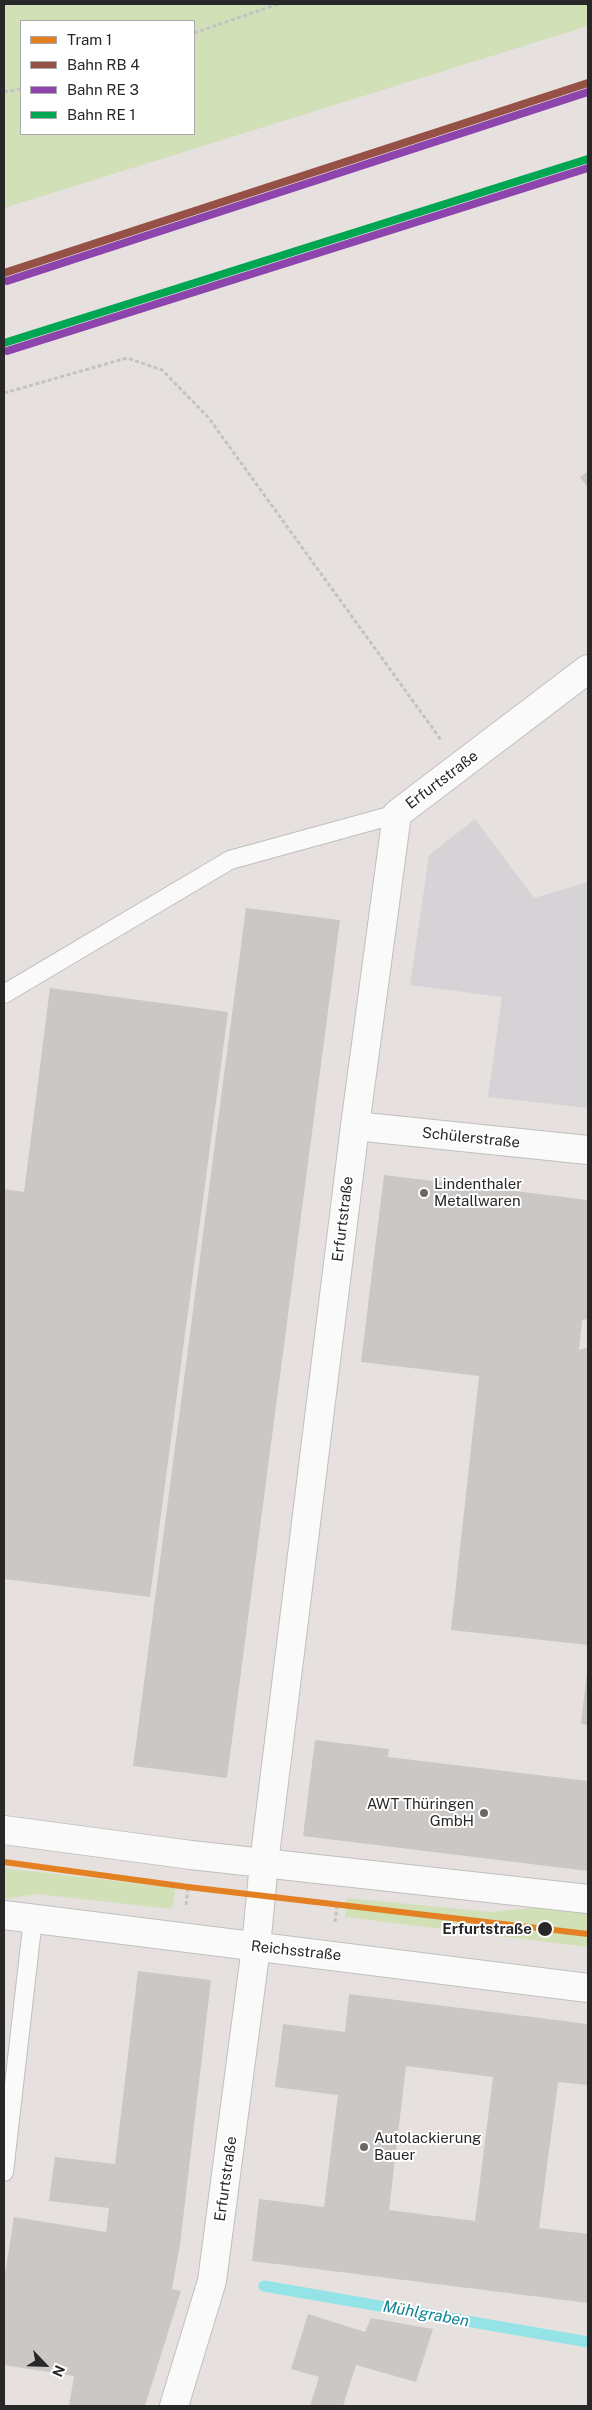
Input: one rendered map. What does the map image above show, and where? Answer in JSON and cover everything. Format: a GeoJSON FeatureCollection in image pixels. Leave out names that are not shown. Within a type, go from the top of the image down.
{"type":"FeatureCollection","features":[{"type":"Feature","properties":{"kind":"street","name":"Erfurtstraße"},"geometry":{"type":"LineString","coordinates":[[174,2406],[212,2281],[256,1947],[264,1863],[355,1126],[398,814],[588,669]]}},
{"type":"Feature","properties":{"kind":"street","name":"Schülerstraße"},"geometry":{"type":"LineString","coordinates":[[355,1126],[588,1150]]}},
{"type":"Feature","properties":{"kind":"street"},"geometry":{"type":"LineString","coordinates":[[4,1830],[191,1855],[588,1899]]}},
{"type":"Feature","properties":{"kind":"street","name":"Reichsstraße"},"geometry":{"type":"LineString","coordinates":[[4,1915],[588,1988]]}},
{"type":"Feature","properties":{"kind":"lane"},"geometry":{"type":"LineString","coordinates":[[4,994],[230,860],[398,814]]}},
{"type":"Feature","properties":{"kind":"lane"},"geometry":{"type":"LineString","coordinates":[[4,2172],[33,1919]]}},
{"type":"Feature","properties":{"kind":"path"},"geometry":{"type":"LineString","coordinates":[[195,33],[278,4]]}},
{"type":"Feature","properties":{"kind":"path"},"geometry":{"type":"LineString","coordinates":[[4,92],[20,89]]}},
{"type":"Feature","properties":{"kind":"path"},"geometry":{"type":"LineString","coordinates":[[4,393],[127,358],[162,370],[208,417],[460,767]]}},
{"type":"Feature","properties":{"kind":"path"},"geometry":{"type":"LineString","coordinates":[[183,1938],[191,1855]]}},
{"type":"Feature","properties":{"kind":"path"},"geometry":{"type":"LineString","coordinates":[[331,1955],[341,1872]]}},
{"type":"Feature","properties":{"kind":"shaded area"},"geometry":{"type":"Polygon","coordinates":[[[475,819],[534,898],[588,882],[588,1108],[488,1097],[502,997],[410,985],[429,855],[475,819]]]}},
{"type":"Feature","properties":{"kind":"green space"},"geometry":{"type":"Polygon","coordinates":[[[4,4],[588,4],[588,26],[4,208],[4,4]]]}},
{"type":"Feature","properties":{"kind":"green space"},"geometry":{"type":"Polygon","coordinates":[[[4,1868],[175,1888],[172,1909],[37,1894],[4,1899],[4,1868]]]}},
{"type":"Feature","properties":{"kind":"green space"},"geometry":{"type":"Polygon","coordinates":[[[347,1898],[491,1912],[550,1906],[588,1911],[588,1947],[345,1917],[347,1898]]]}},
{"type":"Feature","properties":{"kind":"building"},"geometry":{"type":"Polygon","coordinates":[[[588,471],[588,488],[580,477],[588,471]]]}},
{"type":"Feature","properties":{"kind":"building"},"geometry":{"type":"Polygon","coordinates":[[[246,908],[340,920],[227,1778],[133,1766],[246,908]]]}},
{"type":"Feature","properties":{"kind":"building"},"geometry":{"type":"Polygon","coordinates":[[[50,988],[228,1012],[150,1597],[4,1579],[4,1189],[24,1192],[50,988]]]}},
{"type":"Feature","properties":{"kind":"building"},"geometry":{"type":"Polygon","coordinates":[[[384,1175],[588,1200],[588,1319],[582,1320],[579,1350],[588,1347],[588,1645],[451,1630],[479,1376],[361,1362],[384,1175]]]}},
{"type":"Feature","properties":{"kind":"building"},"geometry":{"type":"Polygon","coordinates":[[[588,1672],[588,1725],[581,1724],[588,1672]]]}},
{"type":"Feature","properties":{"kind":"building","name":"AWT Thüringen GmbH"},"geometry":{"type":"Polygon","coordinates":[[[315,1740],[389,1749],[388,1757],[588,1781],[588,1871],[303,1836],[315,1740]]]}},
{"type":"Feature","properties":{"kind":"building"},"geometry":{"type":"Polygon","coordinates":[[[138,1971],[211,1980],[180,2245],[172,2289],[181,2291],[145,2406],[69,2406],[74,2376],[4,2365],[4,2280],[14,2217],[106,2232],[109,2208],[49,2201],[55,2157],[115,2164],[138,1971]]]}},
{"type":"Feature","properties":{"kind":"building"},"geometry":{"type":"Polygon","coordinates":[[[349,1994],[588,2024],[588,2085],[558,2082],[539,2228],[588,2234],[588,2303],[252,2261],[259,2199],[324,2207],[338,2095],[275,2087],[283,2024],[345,2032],[349,1994]],[[406,2066],[389,2210],[475,2221],[493,2077],[406,2066]]]}},
{"type":"Feature","properties":{"kind":"building"},"geometry":{"type":"Polygon","coordinates":[[[308,2314],[365,2332],[371,2318],[433,2329],[416,2382],[356,2365],[343,2406],[310,2406],[319,2377],[291,2369],[308,2314]]]}},
{"type":"Feature","properties":{"kind":"waterway","name":"Mühlgraben"},"geometry":{"type":"LineString","coordinates":[[264,2286],[588,2342]]}},
{"type":"Feature","properties":{"kind":"tram line","name":"1"},"geometry":{"type":"LineString","coordinates":[[4,1862],[188,1887],[588,1934]]}},
{"type":"Feature","properties":{"kind":"transit line"},"geometry":{"type":"LineString","coordinates":[[4,273],[588,83]]}},
{"type":"Feature","properties":{"kind":"transit line"},"geometry":{"type":"LineString","coordinates":[[7,281],[588,92]]}},
{"type":"Feature","properties":{"kind":"transit line"},"geometry":{"type":"LineString","coordinates":[[4,343],[588,159]]}},
{"type":"Feature","properties":{"kind":"transit line"},"geometry":{"type":"LineString","coordinates":[[7,351],[588,168]]}},
{"type":"Feature","properties":{"kind":"place","name":"Lindenthaler Metallwaren"},"geometry":{"type":"Point","coordinates":[424,1193]}},
{"type":"Feature","properties":{"kind":"place","name":"AWT Thüringen GmbH"},"geometry":{"type":"Point","coordinates":[484,1813]}},
{"type":"Feature","properties":{"kind":"place","name":"Erfurtstraße"},"geometry":{"type":"Point","coordinates":[545,1929]}},
{"type":"Feature","properties":{"kind":"place","name":"Autolackierung Bauer"},"geometry":{"type":"Point","coordinates":[364,2147]}}]}
